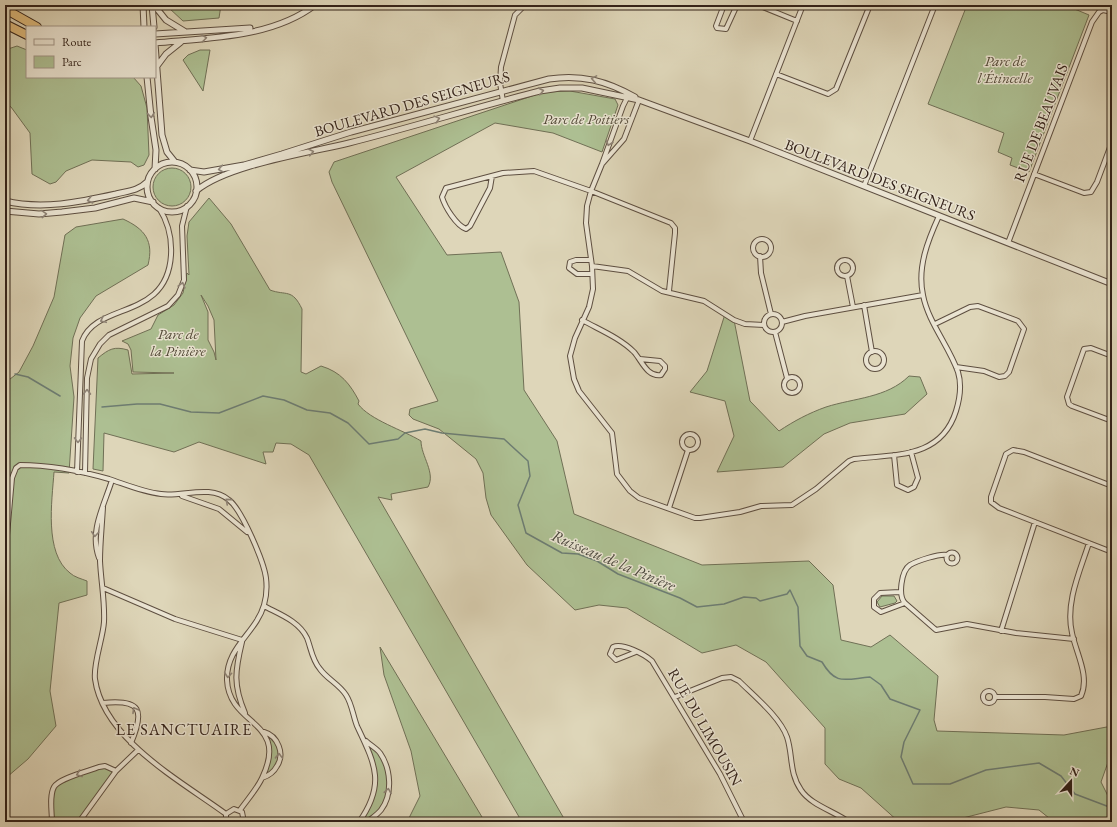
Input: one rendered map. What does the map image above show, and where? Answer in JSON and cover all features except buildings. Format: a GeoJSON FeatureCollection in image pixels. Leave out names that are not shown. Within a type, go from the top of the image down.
{"type":"FeatureCollection","features":[{"type":"Feature","properties":{"kind":"highway"},"geometry":{"type":"LineString","coordinates":[[5,9],[35,26]]}},
{"type":"Feature","properties":{"kind":"highway"},"geometry":{"type":"LineString","coordinates":[[5,24],[26,34]]}},
{"type":"Feature","properties":{"kind":"street"},"geometry":{"type":"LineString","coordinates":[[143,5],[144,26]]}},
{"type":"Feature","properties":{"kind":"street"},"geometry":{"type":"LineString","coordinates":[[153,5],[154,26]]}},
{"type":"Feature","properties":{"kind":"street"},"geometry":{"type":"LineString","coordinates":[[153,5],[166,20],[185,32]]}},
{"type":"Feature","properties":{"kind":"street"},"geometry":{"type":"LineString","coordinates":[[156,44],[230,35],[264,28],[292,19],[315,5]]}},
{"type":"Feature","properties":{"kind":"street"},"geometry":{"type":"LineString","coordinates":[[503,100],[500,71],[515,15],[525,5]]}},
{"type":"Feature","properties":{"kind":"street"},"geometry":{"type":"LineString","coordinates":[[724,5],[716,26],[717,28],[723,30],[726,29],[737,5]]}},
{"type":"Feature","properties":{"kind":"street"},"geometry":{"type":"LineString","coordinates":[[758,5],[797,21]]}},
{"type":"Feature","properties":{"kind":"street"},"geometry":{"type":"LineString","coordinates":[[750,141],[803,5]]}},
{"type":"Feature","properties":{"kind":"street"},"geometry":{"type":"LineString","coordinates":[[776,74],[828,94],[836,89],[870,5]]}},
{"type":"Feature","properties":{"kind":"street"},"geometry":{"type":"LineString","coordinates":[[864,186],[935,5]]}},
{"type":"Feature","properties":{"kind":"street","name":"RUE DE BEAUVAIS"},"geometry":{"type":"LineString","coordinates":[[1008,243],[1092,22],[1099,12],[1103,10],[1112,12]]}},
{"type":"Feature","properties":{"kind":"street"},"geometry":{"type":"LineString","coordinates":[[156,34],[264,28]]}},
{"type":"Feature","properties":{"kind":"street"},"geometry":{"type":"LineString","coordinates":[[157,66],[169,51],[182,41]]}},
{"type":"Feature","properties":{"kind":"street"},"geometry":{"type":"LineString","coordinates":[[156,55],[163,140],[168,154],[175,162]]}},
{"type":"Feature","properties":{"kind":"street","name":"BOULEVARD DES SEIGNEURS"},"geometry":{"type":"LineString","coordinates":[[190,170],[204,172],[244,165],[351,132],[545,79],[573,77],[602,81],[639,100],[750,141],[1112,284]]}},
{"type":"Feature","properties":{"kind":"street"},"geometry":{"type":"LineString","coordinates":[[147,78],[156,150],[155,169]]}},
{"type":"Feature","properties":{"kind":"street","name":"BOULEVARD DES SEIGNEURS"},"geometry":{"type":"LineString","coordinates":[[196,191],[206,183],[241,170],[349,143],[544,90],[571,87],[629,96]]}},
{"type":"Feature","properties":{"kind":"street"},"geometry":{"type":"LineString","coordinates":[[629,96],[622,106],[587,206],[586,224],[592,266],[591,298],[571,347],[570,365],[579,391],[612,433],[617,474],[633,495],[646,501],[695,518],[740,512],[761,506],[792,505],[816,489],[848,461],[911,452],[933,444],[945,432],[953,419],[960,393],[959,377],[956,367],[923,295],[923,259],[940,216]]}},
{"type":"Feature","properties":{"kind":"street"},"geometry":{"type":"LineString","coordinates":[[602,164],[624,139],[639,100]]}},
{"type":"Feature","properties":{"kind":"street"},"geometry":{"type":"LineString","coordinates":[[1034,174],[1084,192],[1091,192],[1097,182],[1112,142]]}},
{"type":"Feature","properties":{"kind":"street"},"geometry":{"type":"LineString","coordinates":[[5,201],[44,205],[73,203],[138,189],[147,182],[155,169],[163,163],[175,162],[185,166],[190,170],[195,178],[196,191],[193,199],[187,206],[182,226],[184,280],[178,295],[168,306],[109,335],[100,344],[91,358],[87,378],[85,473]]}},
{"type":"Feature","properties":{"kind":"street"},"geometry":{"type":"LineString","coordinates":[[492,176],[490,188],[470,226],[466,229],[461,227],[443,203],[443,192],[446,188],[503,173],[534,171],[591,191],[671,223],[675,228],[675,233],[670,291]]}},
{"type":"Feature","properties":{"kind":"street"},"geometry":{"type":"LineString","coordinates":[[77,472],[82,341],[91,326],[147,299],[159,289],[165,280],[170,266],[171,243],[167,224],[159,208],[148,194],[147,182]]}},
{"type":"Feature","properties":{"kind":"street"},"geometry":{"type":"LineString","coordinates":[[5,211],[39,214],[62,212],[95,208],[134,198],[153,202]]}},
{"type":"Feature","properties":{"kind":"street"},"geometry":{"type":"LineString","coordinates":[[159,208],[173,211],[187,206]]}},
{"type":"Feature","properties":{"kind":"street"},"geometry":{"type":"LineString","coordinates":[[763,240],[770,244],[771,250],[766,256],[760,256],[755,254],[753,248],[758,241],[763,240]]}},
{"type":"Feature","properties":{"kind":"street"},"geometry":{"type":"LineString","coordinates":[[760,256],[760,273],[771,314]]}},
{"type":"Feature","properties":{"kind":"street"},"geometry":{"type":"LineString","coordinates":[[591,260],[576,260],[570,262],[569,268],[577,274],[592,274]]}},
{"type":"Feature","properties":{"kind":"street"},"geometry":{"type":"LineString","coordinates":[[592,266],[628,271],[662,291],[670,291],[704,301],[734,320],[745,324],[764,325],[769,331],[775,332],[781,327],[782,322],[779,317],[771,314]]}},
{"type":"Feature","properties":{"kind":"street"},"geometry":{"type":"LineString","coordinates":[[847,276],[852,307]]}},
{"type":"Feature","properties":{"kind":"street"},"geometry":{"type":"LineString","coordinates":[[782,322],[852,307],[923,295]]}},
{"type":"Feature","properties":{"kind":"street"},"geometry":{"type":"LineString","coordinates":[[864,305],[872,352]]}},
{"type":"Feature","properties":{"kind":"street"},"geometry":{"type":"LineString","coordinates":[[935,324],[970,307],[978,306],[1018,321],[1024,329],[1009,372],[1005,376],[999,377],[984,371],[956,367]]}},
{"type":"Feature","properties":{"kind":"street"},"geometry":{"type":"LineString","coordinates":[[764,325],[765,319],[771,314]]}},
{"type":"Feature","properties":{"kind":"street"},"geometry":{"type":"LineString","coordinates":[[582,320],[626,344],[640,358],[645,367],[653,374],[661,376],[666,369],[663,362],[640,358]]}},
{"type":"Feature","properties":{"kind":"street"},"geometry":{"type":"LineString","coordinates":[[775,332],[788,378]]}},
{"type":"Feature","properties":{"kind":"street"},"geometry":{"type":"LineString","coordinates":[[1112,356],[1091,348],[1084,349],[1068,392],[1067,400],[1072,406],[1112,421]]}},
{"type":"Feature","properties":{"kind":"street"},"geometry":{"type":"LineString","coordinates":[[877,351],[883,357],[883,365],[878,368],[872,368],[868,364],[867,356],[872,352],[877,351]]}},
{"type":"Feature","properties":{"kind":"street"},"geometry":{"type":"LineString","coordinates":[[687,434],[692,434],[698,440],[698,445],[694,450],[688,450],[682,445],[682,440],[687,434]]}},
{"type":"Feature","properties":{"kind":"street"},"geometry":{"type":"LineString","coordinates":[[669,508],[688,450]]}},
{"type":"Feature","properties":{"kind":"street"},"geometry":{"type":"LineString","coordinates":[[1112,478],[1111,486],[1024,452],[1013,450],[1006,454],[992,492],[991,502],[999,508],[1112,552]]}},
{"type":"Feature","properties":{"kind":"street"},"geometry":{"type":"LineString","coordinates":[[894,454],[897,485],[904,490],[908,490],[914,487],[918,478],[911,452]]}},
{"type":"Feature","properties":{"kind":"street"},"geometry":{"type":"LineString","coordinates":[[5,558],[11,483],[16,468],[20,465],[85,473],[112,480],[140,490],[162,494],[181,495],[203,491],[217,493],[229,500],[238,510],[262,561],[267,579],[264,606],[233,653],[227,680],[230,696],[236,706],[264,732],[270,743],[270,755],[262,779],[240,810]]}},
{"type":"Feature","properties":{"kind":"street"},"geometry":{"type":"LineString","coordinates":[[100,561],[95,548],[95,530],[112,480]]}},
{"type":"Feature","properties":{"kind":"street"},"geometry":{"type":"LineString","coordinates":[[181,495],[219,509],[249,533]]}},
{"type":"Feature","properties":{"kind":"street"},"geometry":{"type":"LineString","coordinates":[[103,507],[100,561],[103,588],[104,622],[95,678],[103,703],[112,721],[138,750],[226,814]]}},
{"type":"Feature","properties":{"kind":"street"},"geometry":{"type":"LineString","coordinates":[[1002,631],[1035,522]]}},
{"type":"Feature","properties":{"kind":"street"},"geometry":{"type":"LineString","coordinates":[[995,697],[1045,697],[1074,699],[1081,696],[1085,678],[1069,618],[1071,603],[1089,543]]}},
{"type":"Feature","properties":{"kind":"street"},"geometry":{"type":"LineString","coordinates":[[947,555],[941,554],[911,564],[906,570],[900,592],[905,603],[936,630],[960,624],[1002,631],[1074,639]]}},
{"type":"Feature","properties":{"kind":"street"},"geometry":{"type":"LineString","coordinates":[[103,588],[174,619],[242,640]]}},
{"type":"Feature","properties":{"kind":"street"},"geometry":{"type":"LineString","coordinates":[[900,592],[880,593],[874,599],[874,607],[881,612],[905,603]]}},
{"type":"Feature","properties":{"kind":"street"},"geometry":{"type":"LineString","coordinates":[[264,606],[295,624],[302,630],[316,664],[346,694],[373,763],[376,778],[375,792],[370,807],[359,822]]}},
{"type":"Feature","properties":{"kind":"street"},"geometry":{"type":"LineString","coordinates":[[242,640],[235,680],[238,696],[246,716]]}},
{"type":"Feature","properties":{"kind":"street","name":"RUE DU LIMOUSIN"},"geometry":{"type":"LineString","coordinates":[[636,652],[616,660],[610,654],[611,650],[617,645],[636,652],[652,661],[720,774],[744,822]]}},
{"type":"Feature","properties":{"kind":"street"},"geometry":{"type":"LineString","coordinates":[[675,697],[722,678],[731,677],[739,681],[781,724],[787,737],[794,778],[801,791],[810,799],[849,822]]}},
{"type":"Feature","properties":{"kind":"street"},"geometry":{"type":"LineString","coordinates":[[103,703],[119,701],[131,704],[137,711],[139,724],[131,743]]}},
{"type":"Feature","properties":{"kind":"street"},"geometry":{"type":"LineString","coordinates":[[262,779],[277,768],[280,755],[276,740],[271,734],[264,732]]}},
{"type":"Feature","properties":{"kind":"street"},"geometry":{"type":"LineString","coordinates":[[364,739],[379,752],[388,768],[389,780],[388,794],[382,809],[367,822]]}},
{"type":"Feature","properties":{"kind":"street"},"geometry":{"type":"LineString","coordinates":[[79,822],[116,771],[138,750]]}},
{"type":"Feature","properties":{"kind":"street"},"geometry":{"type":"LineString","coordinates":[[52,822],[52,795],[54,788],[60,781],[99,767],[105,766],[116,771]]}},
{"type":"Feature","properties":{"kind":"street"},"geometry":{"type":"LineString","coordinates":[[226,814],[231,810],[240,810]]}},
{"type":"Feature","properties":{"kind":"street"},"geometry":{"type":"LineString","coordinates":[[240,810],[243,815],[242,822]]}},
{"type":"Feature","properties":{"kind":"street"},"geometry":{"type":"LineString","coordinates":[[226,814],[226,822]]}},
{"type":"Feature","properties":{"kind":"green space"},"geometry":{"type":"Polygon","coordinates":[[[169,5],[221,5],[219,18],[183,21],[169,8],[169,5]]]}},
{"type":"Feature","properties":{"kind":"green space","name":"Parc de l'Étincelle"},"geometry":{"type":"Polygon","coordinates":[[[967,5],[1065,5],[1089,15],[1029,172],[1010,165],[1012,158],[998,152],[1004,133],[928,104],[967,5]]]}},
{"type":"Feature","properties":{"kind":"green space"},"geometry":{"type":"Polygon","coordinates":[[[17,46],[26,50],[26,78],[134,78],[141,86],[147,108],[149,155],[144,165],[138,167],[131,162],[92,160],[66,171],[56,182],[50,184],[32,174],[30,133],[11,107],[5,103],[5,50],[17,46]]]}},
{"type":"Feature","properties":{"kind":"green space"},"geometry":{"type":"Polygon","coordinates":[[[200,50],[210,50],[203,91],[183,60],[188,55],[200,50]]]}},
{"type":"Feature","properties":{"kind":"green space","name":"Parc de Poitiers"},"geometry":{"type":"Polygon","coordinates":[[[570,91],[615,99],[618,105],[602,152],[553,133],[495,123],[396,177],[447,255],[501,252],[519,302],[524,390],[557,441],[574,514],[702,565],[809,561],[833,585],[841,640],[871,647],[890,635],[938,676],[934,720],[937,731],[1064,735],[1112,726],[1112,751],[1101,782],[1112,804],[1108,822],[1054,822],[1039,810],[1006,807],[963,818],[955,822],[899,822],[861,788],[839,779],[825,764],[825,728],[766,662],[736,645],[702,653],[627,608],[599,605],[575,610],[527,565],[491,515],[486,498],[483,473],[476,459],[439,429],[413,419],[409,415],[410,409],[438,401],[332,182],[329,172],[334,162],[544,92],[570,91]]]}},
{"type":"Feature","properties":{"kind":"green space"},"geometry":{"type":"Polygon","coordinates":[[[168,168],[176,168],[183,171],[188,176],[191,187],[188,198],[183,203],[176,206],[168,206],[161,203],[156,198],[153,191],[153,183],[156,176],[161,171],[168,168]]]}},
{"type":"Feature","properties":{"kind":"green space","name":"Parc de la Pinière"},"geometry":{"type":"Polygon","coordinates":[[[209,198],[231,224],[270,290],[292,295],[298,302],[302,309],[301,372],[306,374],[321,366],[334,372],[344,379],[352,389],[359,401],[358,404],[363,410],[378,420],[421,441],[430,476],[428,487],[391,494],[392,500],[378,497],[566,822],[522,822],[309,455],[291,444],[276,443],[273,452],[263,452],[266,464],[199,442],[174,452],[104,433],[103,471],[93,469],[98,358],[105,352],[119,348],[128,350],[132,374],[174,373],[133,372],[131,350],[128,344],[122,341],[151,329],[158,315],[174,305],[183,293],[187,273],[189,275],[187,236],[189,222],[209,198]],[[201,295],[208,312],[208,340],[216,360],[214,320],[201,295]]]}},
{"type":"Feature","properties":{"kind":"green space"},"geometry":{"type":"Polygon","coordinates":[[[123,219],[137,227],[146,237],[150,249],[148,265],[96,296],[80,318],[73,338],[70,366],[74,397],[69,473],[54,472],[51,511],[53,540],[56,553],[62,564],[70,573],[87,581],[87,595],[59,603],[50,691],[56,726],[28,759],[7,777],[5,822],[5,383],[19,372],[33,346],[54,297],[65,235],[76,227],[123,219]]]}},
{"type":"Feature","properties":{"kind":"green space"},"geometry":{"type":"Polygon","coordinates":[[[725,314],[734,320],[750,401],[779,431],[820,409],[891,389],[909,376],[920,377],[927,394],[905,414],[850,423],[824,434],[783,467],[717,472],[734,436],[725,401],[690,392],[707,371],[725,314]]]}},
{"type":"Feature","properties":{"kind":"green space"},"geometry":{"type":"Polygon","coordinates":[[[882,596],[894,596],[897,601],[895,603],[880,607],[877,602],[882,596]]]}},
{"type":"Feature","properties":{"kind":"green space"},"geometry":{"type":"Polygon","coordinates":[[[380,647],[485,822],[407,822],[420,796],[411,751],[384,675],[380,647]]]}},
{"type":"Feature","properties":{"kind":"green space"},"geometry":{"type":"Polygon","coordinates":[[[264,732],[276,740],[279,759],[272,771],[262,779],[270,755],[264,732]]]}},
{"type":"Feature","properties":{"kind":"green space"},"geometry":{"type":"Polygon","coordinates":[[[364,739],[379,752],[388,768],[388,794],[382,809],[367,822],[359,822],[370,807],[376,778],[364,739]]]}},
{"type":"Feature","properties":{"kind":"green space"},"geometry":{"type":"Polygon","coordinates":[[[99,767],[116,771],[79,822],[52,822],[54,788],[60,781],[99,767]]]}},
{"type":"Feature","properties":{"kind":"waterway","name":"Ruisseau de la Pinière"},"geometry":{"type":"LineString","coordinates":[[5,370],[9,372]]}},
{"type":"Feature","properties":{"kind":"waterway","name":"Ruisseau de la Pinière"},"geometry":{"type":"LineString","coordinates":[[15,374],[28,377],[60,396]]}},
{"type":"Feature","properties":{"kind":"waterway","name":"Ruisseau de la Pinière"},"geometry":{"type":"LineString","coordinates":[[102,407],[160,404],[191,412],[219,413],[263,396],[284,400],[307,410],[330,413],[348,423],[369,444],[398,439],[405,433],[425,429],[442,433],[504,439],[528,461],[530,476],[518,505],[526,533],[562,553],[578,554],[597,561],[618,574],[680,598],[697,607],[724,604],[744,597],[756,598],[760,601],[787,594],[790,590],[798,607],[800,646],[807,656],[822,662],[827,670],[837,678],[848,679],[870,677],[881,685],[890,699],[920,710],[904,742],[901,757],[913,784],[950,784],[986,770],[1039,763],[1061,776],[1075,794],[1112,808]]}},
{"type":"Feature","properties":{"kind":"district","name":"LE SANCTUAIRE"},"geometry":{"type":"Point","coordinates":[184,729]}}]}
